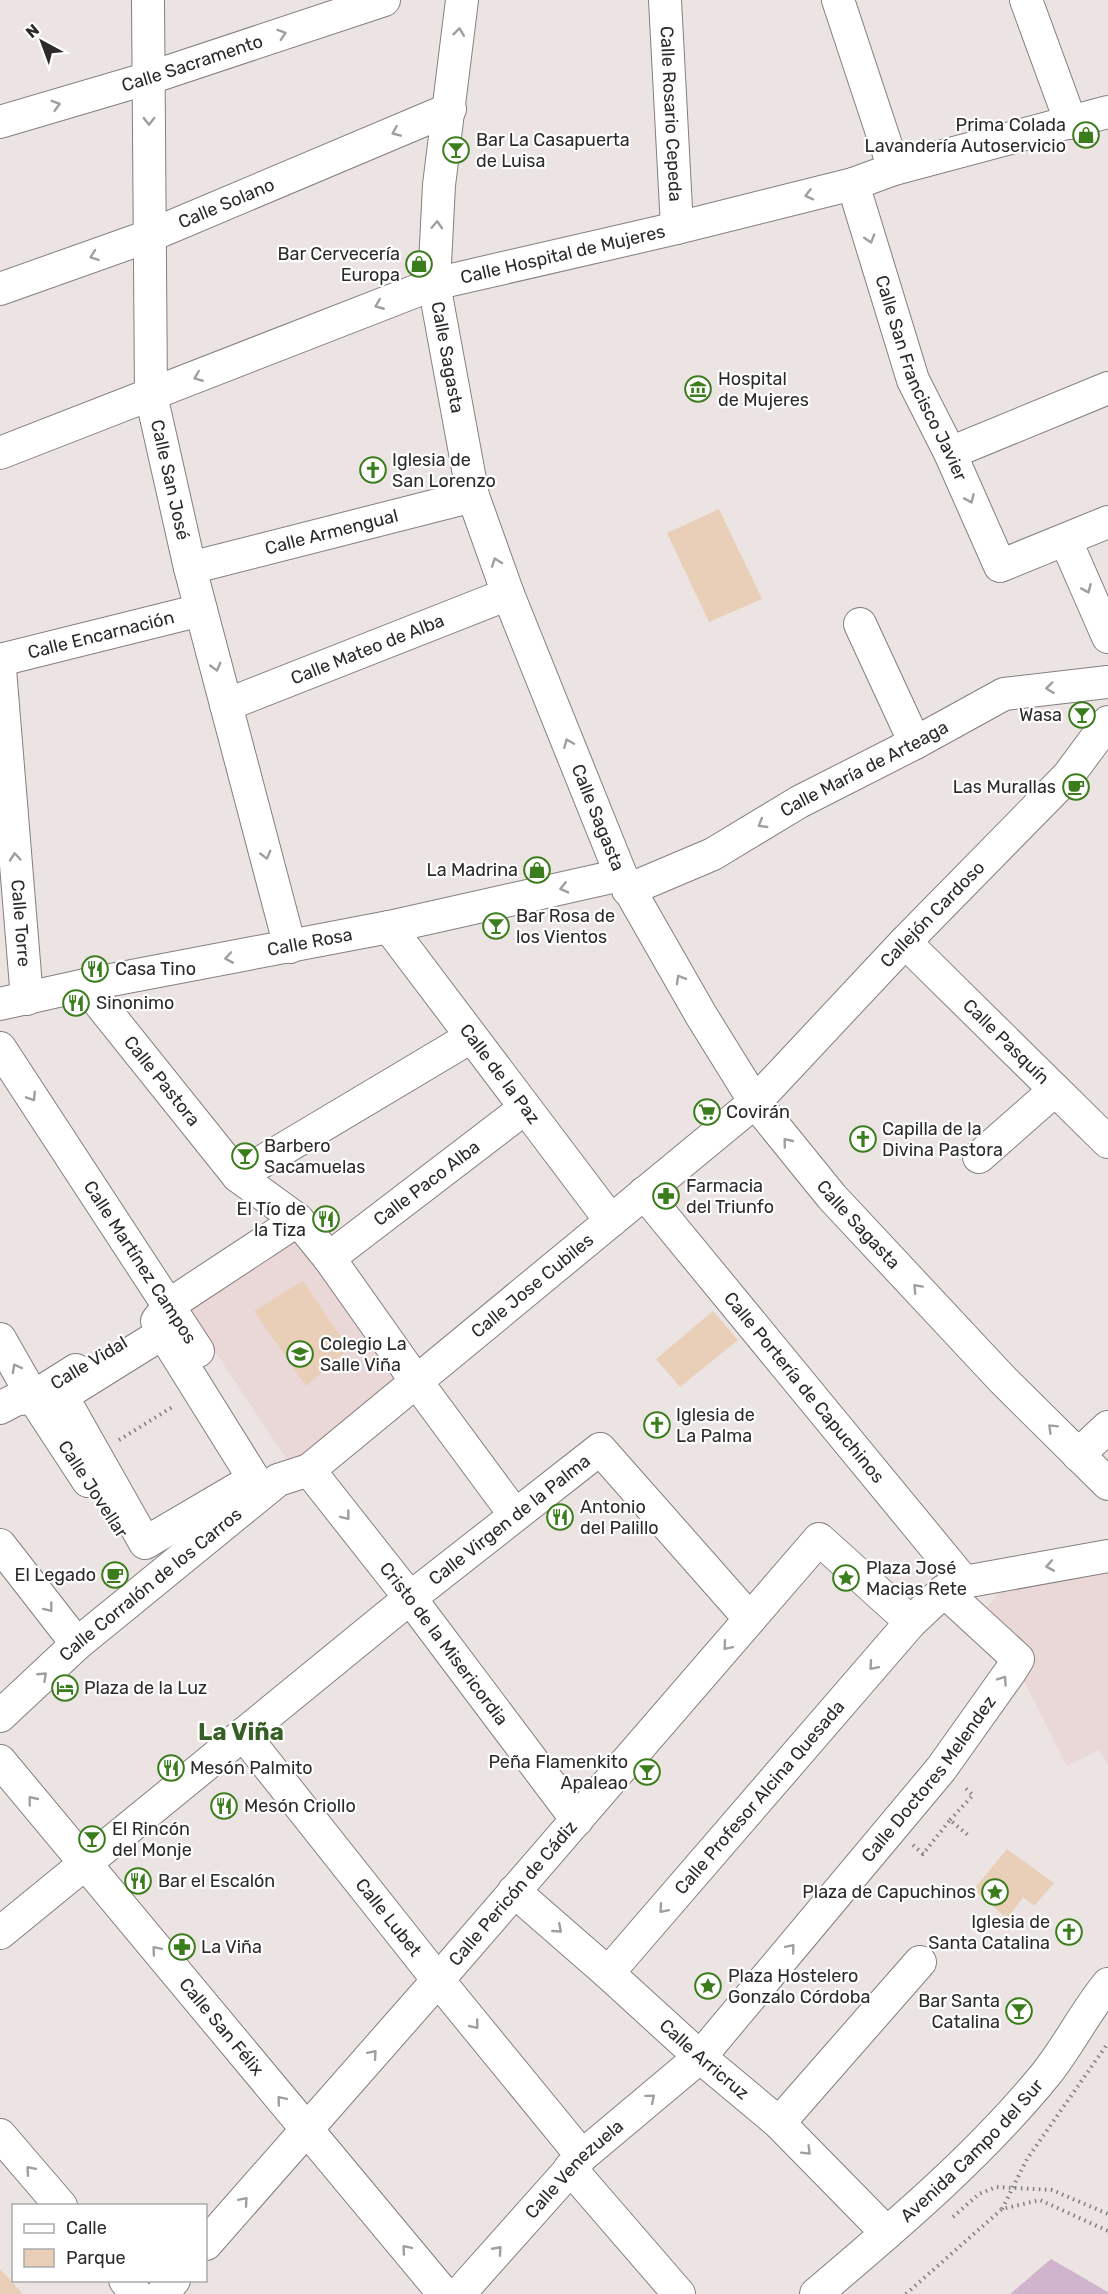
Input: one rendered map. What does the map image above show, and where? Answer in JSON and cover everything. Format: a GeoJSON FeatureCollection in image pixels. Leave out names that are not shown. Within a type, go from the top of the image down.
{"type":"FeatureCollection","features":[{"type":"Feature","properties":{"kind":"street","name":"Calle San José"},"geometry":{"type":"LineString","coordinates":[[148,0],[151,395],[190,568],[290,947]]}},
{"type":"Feature","properties":{"kind":"street","name":"Calle Sacramento"},"geometry":{"type":"LineString","coordinates":[[0,122],[149,78],[384,0]]}},
{"type":"Feature","properties":{"kind":"street","name":"Calle Sagasta"},"geometry":{"type":"LineString","coordinates":[[462,0],[450,109],[438,185],[434,284],[473,496],[508,594],[625,883],[701,1015],[755,1102],[832,1197],[1003,1380],[1108,1484]]}},
{"type":"Feature","properties":{"kind":"street","name":"Calle Rosario Cepeda"},"geometry":{"type":"LineString","coordinates":[[665,0],[677,228]]}},
{"type":"Feature","properties":{"kind":"street"},"geometry":{"type":"LineString","coordinates":[[838,0],[894,169]]}},
{"type":"Feature","properties":{"kind":"street"},"geometry":{"type":"LineString","coordinates":[[1026,0],[1071,123]]}},
{"type":"Feature","properties":{"kind":"street","name":"Calle Solano"},"geometry":{"type":"LineString","coordinates":[[0,289],[149,236],[450,109]]}},
{"type":"Feature","properties":{"kind":"street","name":"Calle Hospital de Mujeres"},"geometry":{"type":"LineString","coordinates":[[0,453],[434,284],[677,228],[853,184],[894,169],[1108,112]]}},
{"type":"Feature","properties":{"kind":"street","name":"Calle San Francisco Javier"},"geometry":{"type":"LineString","coordinates":[[853,184],[913,380],[950,453],[1000,566],[1066,541]]}},
{"type":"Feature","properties":{"kind":"street"},"geometry":{"type":"LineString","coordinates":[[950,453],[1108,388]]}},
{"type":"Feature","properties":{"kind":"street","name":"Calle Armengual"},"geometry":{"type":"LineString","coordinates":[[190,568],[473,496]]}},
{"type":"Feature","properties":{"kind":"street"},"geometry":{"type":"LineString","coordinates":[[1108,522],[1066,541],[1108,637]]}},
{"type":"Feature","properties":{"kind":"street","name":"Calle Mateo de Alba"},"geometry":{"type":"LineString","coordinates":[[226,705],[508,594]]}},
{"type":"Feature","properties":{"kind":"street","name":"Calle Encarnación"},"geometry":{"type":"LineString","coordinates":[[0,660],[201,610]]}},
{"type":"Feature","properties":{"kind":"street"},"geometry":{"type":"LineString","coordinates":[[860,624],[915,743]]}},
{"type":"Feature","properties":{"kind":"street","name":"Calle Torre"},"geometry":{"type":"LineString","coordinates":[[0,669],[14,1001]]}},
{"type":"Feature","properties":{"kind":"street","name":"Calle María de Arteaga"},"geometry":{"type":"LineString","coordinates":[[625,883],[713,854],[799,801],[915,743],[1004,694],[1108,682]]}},
{"type":"Feature","properties":{"kind":"street","name":"Callejón Cardoso"},"geometry":{"type":"LineString","coordinates":[[755,1102],[905,942],[1068,776],[1108,722]]}},
{"type":"Feature","properties":{"kind":"street","name":"Calle Rosa"},"geometry":{"type":"LineString","coordinates":[[14,1001],[86,985],[625,883]]}},
{"type":"Feature","properties":{"kind":"street","name":"Calle de la Paz"},"geometry":{"type":"LineString","coordinates":[[389,927],[611,1221]]}},
{"type":"Feature","properties":{"kind":"street","name":"Calle Pasquín"},"geometry":{"type":"LineString","coordinates":[[905,942],[1108,1142]]}},
{"type":"Feature","properties":{"kind":"street","name":"Calle Pastora"},"geometry":{"type":"LineString","coordinates":[[86,985],[238,1176],[298,1220],[329,1258],[515,1515]]}},
{"type":"Feature","properties":{"kind":"street"},"geometry":{"type":"LineString","coordinates":[[238,1176],[471,1037]]}},
{"type":"Feature","properties":{"kind":"street","name":"Calle Martínez Campos"},"geometry":{"type":"LineString","coordinates":[[0,1048],[169,1305],[278,1480]]}},
{"type":"Feature","properties":{"kind":"street"},"geometry":{"type":"LineString","coordinates":[[980,1157],[1055,1090]]}},
{"type":"Feature","properties":{"kind":"street","name":"Calle Jose Cubiles"},"geometry":{"type":"LineString","coordinates":[[309,1470],[755,1102]]}},
{"type":"Feature","properties":{"kind":"street","name":"Calle Paco Alba"},"geometry":{"type":"LineString","coordinates":[[329,1258],[525,1108]]}},
{"type":"Feature","properties":{"kind":"street","name":"Calle Portería de Capuchinos"},"geometry":{"type":"LineString","coordinates":[[644,1193],[954,1586]]}},
{"type":"Feature","properties":{"kind":"street","name":"Calle Vidal"},"geometry":{"type":"LineString","coordinates":[[0,1408],[15,1400],[33,1397],[156,1322],[169,1305],[298,1220]]}},
{"type":"Feature","properties":{"kind":"street"},"geometry":{"type":"LineString","coordinates":[[163,1333],[199,1391],[254,1479],[145,1543],[62,1396],[163,1333]]}},
{"type":"Feature","properties":{"kind":"street","name":"Calle Jovellar"},"geometry":{"type":"LineString","coordinates":[[0,1339],[33,1397],[154,1581]]}},
{"type":"Feature","properties":{"kind":"street"},"geometry":{"type":"LineString","coordinates":[[1078,1455],[1108,1427]]}},
{"type":"Feature","properties":{"kind":"street","name":"Calle Virgen de la Palma"},"geometry":{"type":"LineString","coordinates":[[5,1919],[85,1865],[410,1598],[600,1449],[750,1619]]}},
{"type":"Feature","properties":{"kind":"street","name":"Calle Corralón de los Carros"},"geometry":{"type":"LineString","coordinates":[[0,1716],[77,1644],[278,1480],[309,1470]]}},
{"type":"Feature","properties":{"kind":"street","name":"Cristo de la Misericordia"},"geometry":{"type":"LineString","coordinates":[[309,1470],[410,1598],[577,1820]]}},
{"type":"Feature","properties":{"kind":"street","name":"Calle Pericón de Cádiz"},"geometry":{"type":"LineString","coordinates":[[207,2243],[438,1980],[819,1539],[911,1622]]}},
{"type":"Feature","properties":{"kind":"street"},"geometry":{"type":"LineString","coordinates":[[0,1545],[77,1644]]}},
{"type":"Feature","properties":{"kind":"street"},"geometry":{"type":"LineString","coordinates":[[954,1586],[1108,1556]]}},
{"type":"Feature","properties":{"kind":"street","name":"Calle Profesor Alcina Quesada"},"geometry":{"type":"LineString","coordinates":[[608,1973],[911,1622],[954,1586]]}},
{"type":"Feature","properties":{"kind":"street","name":"Calle Doctores Melendez"},"geometry":{"type":"LineString","coordinates":[[700,2057],[941,1769],[1018,1659],[954,1586]]}},
{"type":"Feature","properties":{"kind":"street","name":"Calle Lubet"},"geometry":{"type":"LineString","coordinates":[[243,1734],[438,1980],[680,2294]]}},
{"type":"Feature","properties":{"kind":"street","name":"Calle San Félix"},"geometry":{"type":"LineString","coordinates":[[0,1761],[444,2294]]}},
{"type":"Feature","properties":{"kind":"street","name":"Calle Arricruz"},"geometry":{"type":"LineString","coordinates":[[514,1891],[700,2057],[779,2122],[887,2233]]}},
{"type":"Feature","properties":{"kind":"street"},"geometry":{"type":"LineString","coordinates":[[779,2122],[920,1962]]}},
{"type":"Feature","properties":{"kind":"street","name":"Avenida Campo del Sur"},"geometry":{"type":"LineString","coordinates":[[816,2294],[887,2233],[985,2142],[1046,2073],[1107,1983]]}},
{"type":"Feature","properties":{"kind":"street","name":"Calle Venezuela"},"geometry":{"type":"LineString","coordinates":[[459,2294],[576,2162],[700,2057]]}},
{"type":"Feature","properties":{"kind":"street"},"geometry":{"type":"LineString","coordinates":[[0,2135],[59,2204]]}},
{"type":"Feature","properties":{"kind":"street"},"geometry":{"type":"LineString","coordinates":[[127,2282],[136,2294]]}},
{"type":"Feature","properties":{"kind":"street"},"geometry":{"type":"LineString","coordinates":[[162,2294],[172,2282]]}},
{"type":"Feature","properties":{"kind":"path"},"geometry":{"type":"LineString","coordinates":[[95,1455],[199,1391]]}},
{"type":"Feature","properties":{"kind":"path"},"geometry":{"type":"LineString","coordinates":[[892,1827],[923,1854],[950,1820],[969,1836]]}},
{"type":"Feature","properties":{"kind":"path"},"geometry":{"type":"LineString","coordinates":[[906,2294],[1002,2209],[1027,2159],[1108,2043]]}},
{"type":"Feature","properties":{"kind":"path"},"geometry":{"type":"LineString","coordinates":[[953,2217],[979,2194],[996,2187],[1052,2190],[1108,2214]]}},
{"type":"Feature","properties":{"kind":"path"},"geometry":{"type":"LineString","coordinates":[[1002,2209],[1040,2200],[1108,2231]]}},
{"type":"Feature","properties":{"kind":"shaded area","name":"Colegio La Salle Viña"},"geometry":{"type":"Polygon","coordinates":[[[293,1236],[398,1376],[291,1466],[186,1308],[293,1236]]]}},
{"type":"Feature","properties":{"kind":"shaded area"},"geometry":{"type":"Polygon","coordinates":[[[1108,1563],[1108,1765],[1099,1750],[1067,1766],[1017,1668],[1034,1656],[983,1613],[1011,1576],[1108,1563]]]}},
{"type":"Feature","properties":{"kind":"shaded area"},"geometry":{"type":"Polygon","coordinates":[[[1051,2258],[1108,2292],[1108,2294],[1010,2294],[1051,2258]]]}},
{"type":"Feature","properties":{"kind":"green space"},"geometry":{"type":"Polygon","coordinates":[[[719,509],[762,599],[709,622],[667,533],[719,509]]]}},
{"type":"Feature","properties":{"kind":"green space"},"geometry":{"type":"Polygon","coordinates":[[[303,1281],[349,1349],[306,1386],[254,1311],[303,1281]]]}},
{"type":"Feature","properties":{"kind":"green space"},"geometry":{"type":"Polygon","coordinates":[[[713,1311],[738,1340],[680,1387],[656,1359],[713,1311]]]}},
{"type":"Feature","properties":{"kind":"green space"},"geometry":{"type":"Polygon","coordinates":[[[1007,1849],[1054,1883],[1034,1906],[1023,1897],[1007,1919],[974,1889],[1007,1849]]]}},
{"type":"Feature","properties":{"kind":"green space"},"geometry":{"type":"Polygon","coordinates":[[[0,2269],[22,2293],[22,2294],[0,2294],[0,2269]]]}},
{"type":"Feature","properties":{"kind":"pier"},"geometry":{"type":"Polygon","coordinates":[[[1051,2255],[1108,2289],[1108,2292],[1051,2259],[1010,2294],[1007,2294],[1051,2255]]]}},
{"type":"Feature","properties":{"kind":"place","name":"Prima Colada Lavandería Autoservicio"},"geometry":{"type":"Point","coordinates":[1086,135]}},
{"type":"Feature","properties":{"kind":"place","name":"Bar La Casapuerta de Luisa"},"geometry":{"type":"Point","coordinates":[456,150]}},
{"type":"Feature","properties":{"kind":"place","name":"Bar Cervecería Europa"},"geometry":{"type":"Point","coordinates":[419,264]}},
{"type":"Feature","properties":{"kind":"place","name":"Hospital de Mujeres"},"geometry":{"type":"Point","coordinates":[698,389]}},
{"type":"Feature","properties":{"kind":"place","name":"Iglesia de San Lorenzo"},"geometry":{"type":"Point","coordinates":[373,470]}},
{"type":"Feature","properties":{"kind":"place","name":"Wasa"},"geometry":{"type":"Point","coordinates":[1082,715]}},
{"type":"Feature","properties":{"kind":"place","name":"Las Murallas"},"geometry":{"type":"Point","coordinates":[1076,787]}},
{"type":"Feature","properties":{"kind":"place","name":"La Madrina"},"geometry":{"type":"Point","coordinates":[537,870]}},
{"type":"Feature","properties":{"kind":"place","name":"Bar Rosa de los Vientos"},"geometry":{"type":"Point","coordinates":[496,926]}},
{"type":"Feature","properties":{"kind":"place","name":"Casa Tino"},"geometry":{"type":"Point","coordinates":[95,969]}},
{"type":"Feature","properties":{"kind":"place","name":"Sinonimo"},"geometry":{"type":"Point","coordinates":[76,1003]}},
{"type":"Feature","properties":{"kind":"place","name":"Covirán"},"geometry":{"type":"Point","coordinates":[707,1112]}},
{"type":"Feature","properties":{"kind":"place","name":"Capilla de la Divina Pastora"},"geometry":{"type":"Point","coordinates":[863,1139]}},
{"type":"Feature","properties":{"kind":"place","name":"Barbero Sacamuelas"},"geometry":{"type":"Point","coordinates":[245,1156]}},
{"type":"Feature","properties":{"kind":"place","name":"Farmacia del Triunfo"},"geometry":{"type":"Point","coordinates":[666,1196]}},
{"type":"Feature","properties":{"kind":"place","name":"El Tío de la Tiza"},"geometry":{"type":"Point","coordinates":[326,1219]}},
{"type":"Feature","properties":{"kind":"place","name":"Colegio La Salle Viña"},"geometry":{"type":"Point","coordinates":[300,1354]}},
{"type":"Feature","properties":{"kind":"place","name":"Iglesia de La Palma"},"geometry":{"type":"Point","coordinates":[657,1425]}},
{"type":"Feature","properties":{"kind":"place","name":"Antonio del Palillo"},"geometry":{"type":"Point","coordinates":[560,1517]}},
{"type":"Feature","properties":{"kind":"place","name":"El Legado"},"geometry":{"type":"Point","coordinates":[115,1575]}},
{"type":"Feature","properties":{"kind":"place","name":"Plaza José Macias Rete"},"geometry":{"type":"Point","coordinates":[846,1578]}},
{"type":"Feature","properties":{"kind":"place","name":"Plaza de la Luz"},"geometry":{"type":"Point","coordinates":[65,1688]}},
{"type":"Feature","properties":{"kind":"place","name":"Mesón Palmito"},"geometry":{"type":"Point","coordinates":[171,1768]}},
{"type":"Feature","properties":{"kind":"place","name":"Peña Flamenkito Apaleao"},"geometry":{"type":"Point","coordinates":[647,1772]}},
{"type":"Feature","properties":{"kind":"place","name":"Mesón Criollo"},"geometry":{"type":"Point","coordinates":[224,1806]}},
{"type":"Feature","properties":{"kind":"place","name":"El Rincón del Monje"},"geometry":{"type":"Point","coordinates":[92,1839]}},
{"type":"Feature","properties":{"kind":"place","name":"Bar el Escalón"},"geometry":{"type":"Point","coordinates":[138,1881]}},
{"type":"Feature","properties":{"kind":"place","name":"Plaza de Capuchinos"},"geometry":{"type":"Point","coordinates":[995,1892]}},
{"type":"Feature","properties":{"kind":"place","name":"Iglesia de Santa Catalina"},"geometry":{"type":"Point","coordinates":[1069,1932]}},
{"type":"Feature","properties":{"kind":"place","name":"La Viña"},"geometry":{"type":"Point","coordinates":[182,1947]}},
{"type":"Feature","properties":{"kind":"place","name":"Plaza Hostelero Gonzalo Córdoba"},"geometry":{"type":"Point","coordinates":[708,1986]}},
{"type":"Feature","properties":{"kind":"place","name":"Bar Santa Catalina"},"geometry":{"type":"Point","coordinates":[1019,2011]}},
{"type":"Feature","properties":{"kind":"district","name":"La Viña"},"geometry":{"type":"Point","coordinates":[241,1732]}}]}
